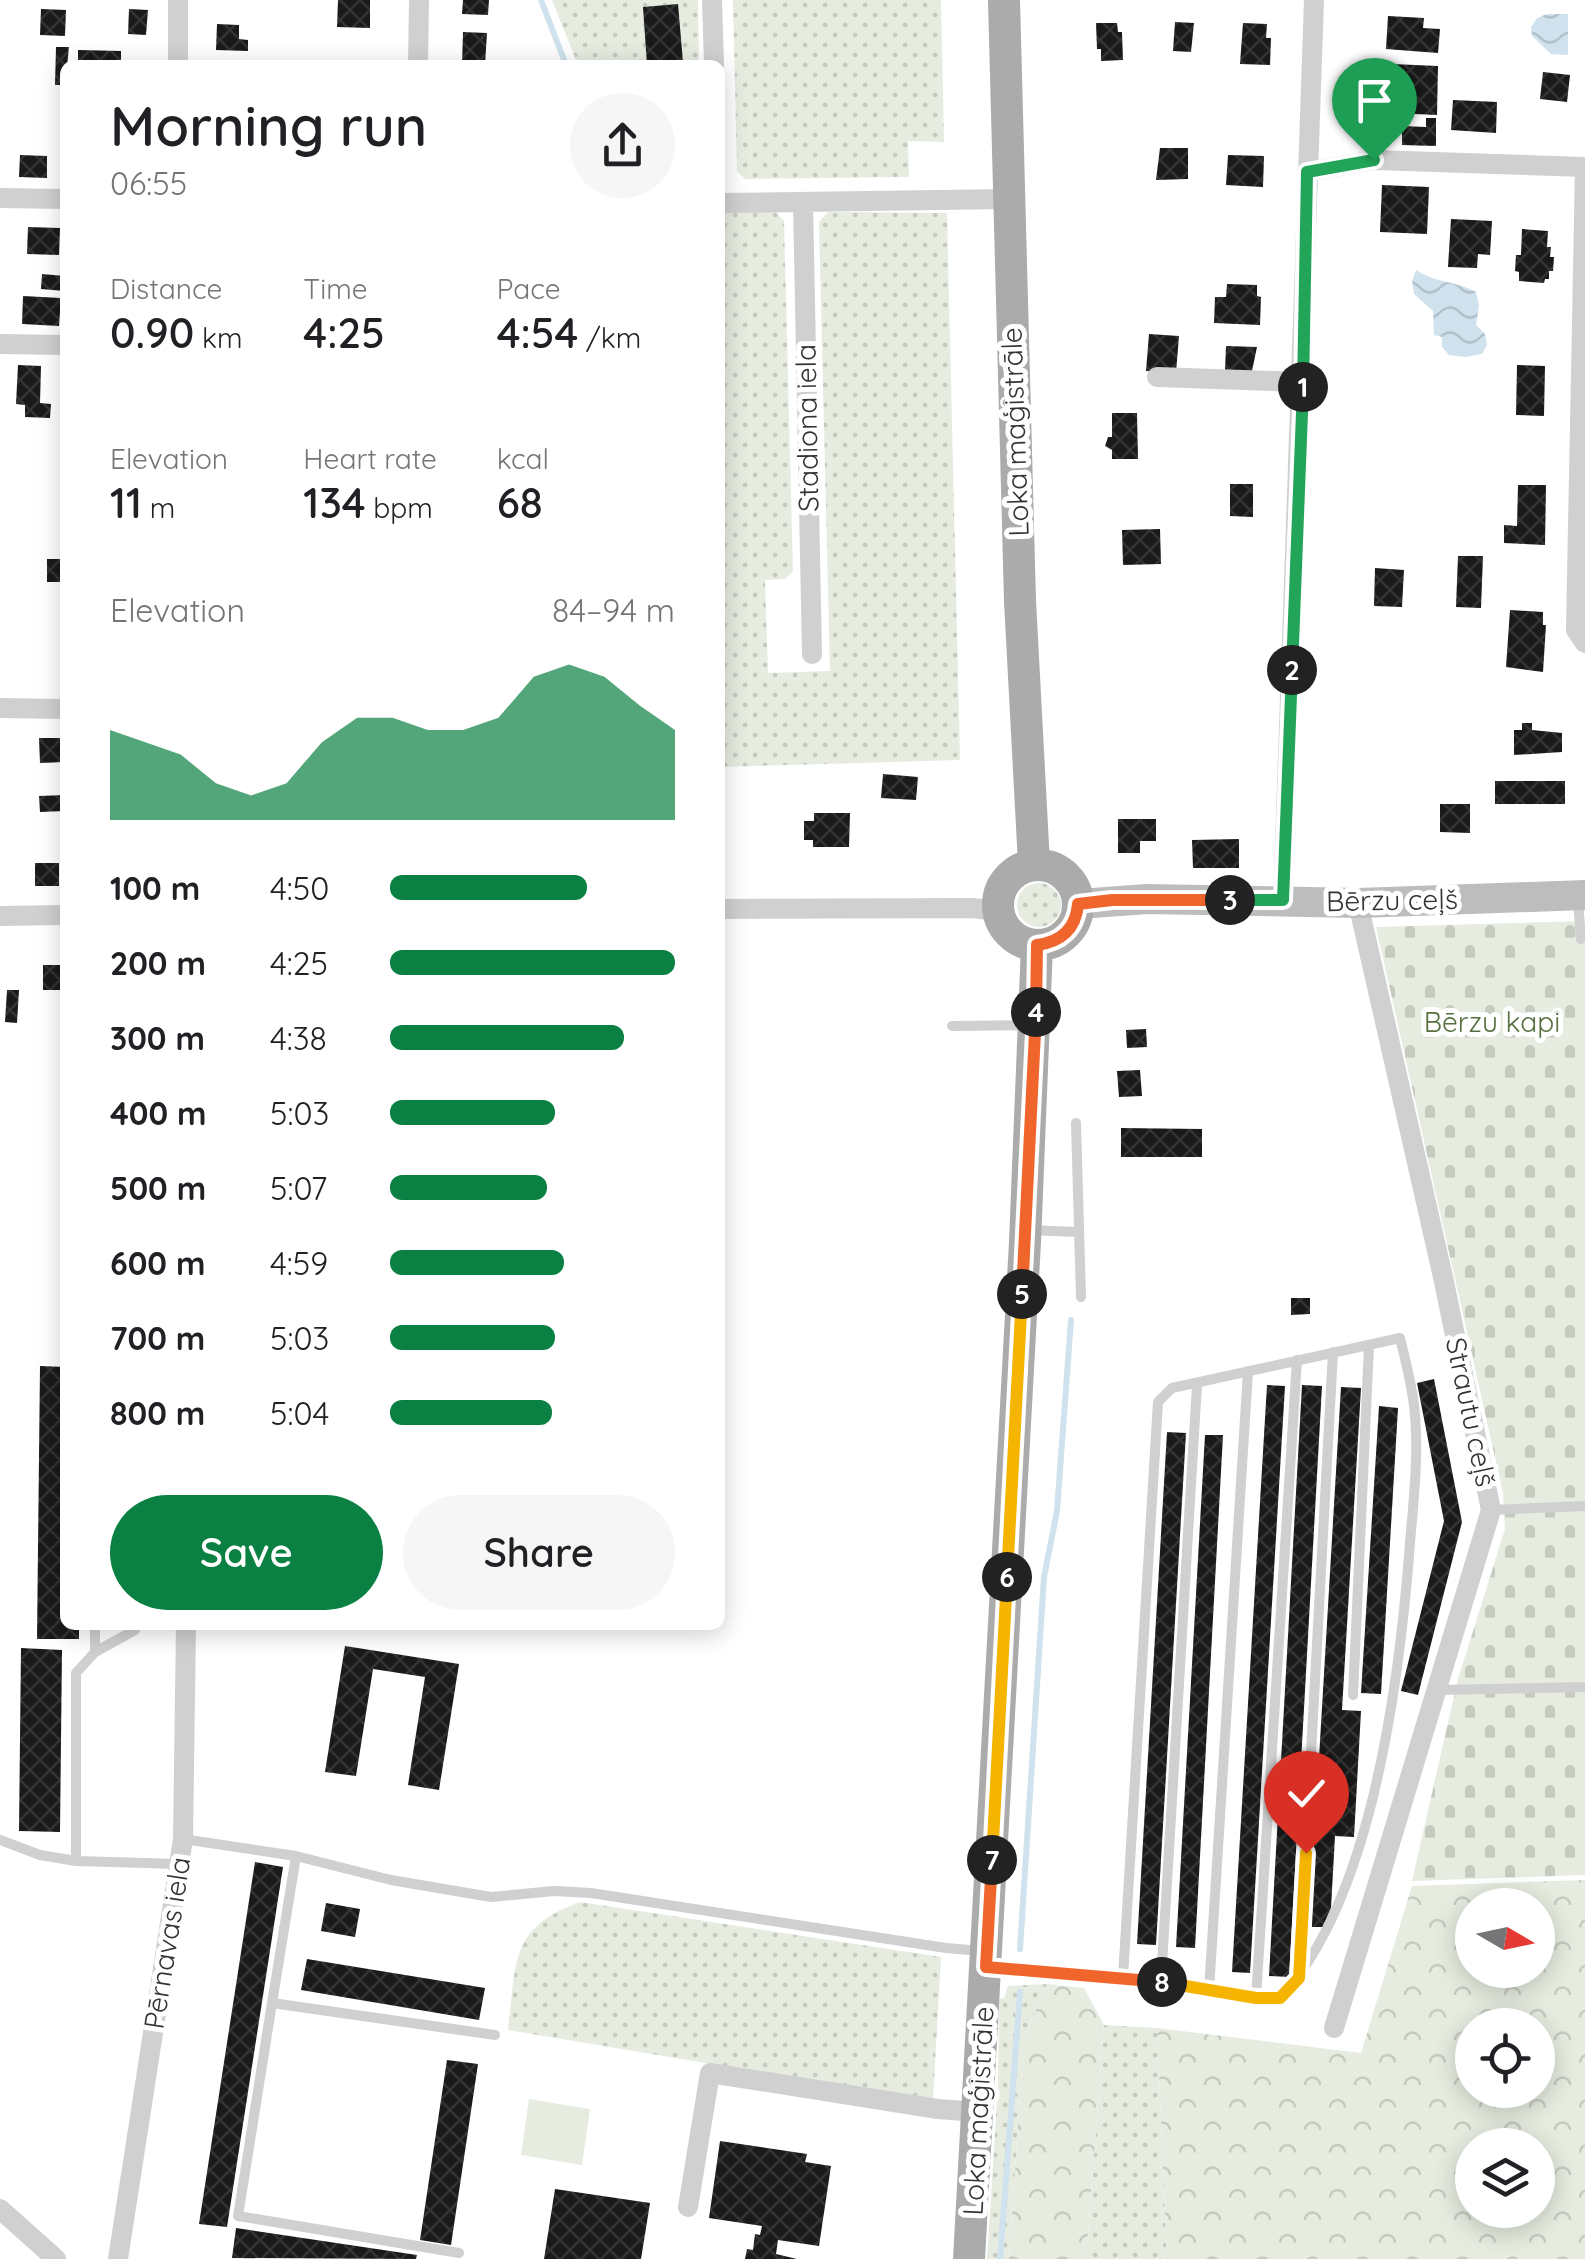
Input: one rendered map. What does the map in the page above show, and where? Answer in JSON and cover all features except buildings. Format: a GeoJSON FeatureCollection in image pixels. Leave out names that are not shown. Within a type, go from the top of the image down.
{"type":"FeatureCollection","features":[{"type":"Feature","properties":{"kind":"main road","name":"Loka maģistrāle"},"geometry":{"type":"LineString","coordinates":[[1004,0],[1020,583],[1034,864]]}},
{"type":"Feature","properties":{"kind":"main road"},"geometry":{"type":"LineString","coordinates":[[1034,864],[1048,865],[1070,879],[1078,904],[1077,918],[1062,938],[1037,945],[1012,936],[985,909],[1010,875],[1034,864]]}},
{"type":"Feature","properties":{"kind":"main road","name":"Loka maģistrāle"},"geometry":{"type":"LineString","coordinates":[[969,2259],[1037,945]]}},
{"type":"Feature","properties":{"kind":"street"},"geometry":{"type":"LineString","coordinates":[[178,0],[178,60]]}},
{"type":"Feature","properties":{"kind":"street"},"geometry":{"type":"LineString","coordinates":[[418,0],[418,60]]}},
{"type":"Feature","properties":{"kind":"street"},"geometry":{"type":"LineString","coordinates":[[712,0],[714,60]]}},
{"type":"Feature","properties":{"kind":"street"},"geometry":{"type":"LineString","coordinates":[[1283,900],[1314,0]]}},
{"type":"Feature","properties":{"kind":"street"},"geometry":{"type":"LineString","coordinates":[[1307,172],[1374,160],[1585,168],[1576,630],[1585,643]]}},
{"type":"Feature","properties":{"kind":"street"},"geometry":{"type":"LineString","coordinates":[[0,198],[60,199]]}},
{"type":"Feature","properties":{"kind":"street"},"geometry":{"type":"LineString","coordinates":[[725,203],[1009,199]]}},
{"type":"Feature","properties":{"kind":"street","name":"Stadiona iela"},"geometry":{"type":"LineString","coordinates":[[803,202],[812,654]]}},
{"type":"Feature","properties":{"kind":"street"},"geometry":{"type":"LineString","coordinates":[[0,344],[60,345]]}},
{"type":"Feature","properties":{"kind":"street"},"geometry":{"type":"LineString","coordinates":[[1157,377],[1303,382]]}},
{"type":"Feature","properties":{"kind":"street"},"geometry":{"type":"LineString","coordinates":[[0,708],[60,710]]}},
{"type":"Feature","properties":{"kind":"street","name":"Bērzu ceļš"},"geometry":{"type":"LineString","coordinates":[[1078,904],[1147,899],[1358,903],[1581,895]]}},
{"type":"Feature","properties":{"kind":"street","name":"Strautu ceļš"},"geometry":{"type":"LineString","coordinates":[[1334,2028],[1491,1510],[1358,903]]}},
{"type":"Feature","properties":{"kind":"street"},"geometry":{"type":"LineString","coordinates":[[725,909],[985,909]]}},
{"type":"Feature","properties":{"kind":"street"},"geometry":{"type":"LineString","coordinates":[[0,916],[60,915]]}},
{"type":"Feature","properties":{"kind":"street","name":"Pērnavas iela"},"geometry":{"type":"LineString","coordinates":[[118,2259],[183,1839],[186,1630]]}},
{"type":"Feature","properties":{"kind":"street"},"geometry":{"type":"LineString","coordinates":[[688,2207],[710,2074],[978,2112]]}},
{"type":"Feature","properties":{"kind":"street"},"geometry":{"type":"LineString","coordinates":[[0,2209],[56,2259]]}},
{"type":"Feature","properties":{"kind":"lane"},"geometry":{"type":"LineString","coordinates":[[1581,895],[1582,938]]}},
{"type":"Feature","properties":{"kind":"lane"},"geometry":{"type":"LineString","coordinates":[[952,1026],[1035,1025]]}},
{"type":"Feature","properties":{"kind":"lane"},"geometry":{"type":"LineString","coordinates":[[1076,1123],[1080,1297]]}},
{"type":"Feature","properties":{"kind":"lane"},"geometry":{"type":"LineString","coordinates":[[1025,1230],[1078,1232]]}},
{"type":"Feature","properties":{"kind":"lane"},"geometry":{"type":"LineString","coordinates":[[183,1839],[296,1856],[390,1880],[491,1897],[591,1893],[946,1948],[986,1959],[1210,1992],[1280,1998],[1299,1978],[1325,1930],[1365,1833],[1402,1642],[1414,1491],[1414,1400],[1400,1338],[1172,1388],[1158,1402],[1123,1977]]}},
{"type":"Feature","properties":{"kind":"lane"},"geometry":{"type":"LineString","coordinates":[[1353,1695],[1370,1346]]}},
{"type":"Feature","properties":{"kind":"lane"},"geometry":{"type":"LineString","coordinates":[[1299,1978],[1333,1352]]}},
{"type":"Feature","properties":{"kind":"lane"},"geometry":{"type":"LineString","coordinates":[[1256,1998],[1297,1360]]}},
{"type":"Feature","properties":{"kind":"lane"},"geometry":{"type":"LineString","coordinates":[[1210,1992],[1248,1371]]}},
{"type":"Feature","properties":{"kind":"lane"},"geometry":{"type":"LineString","coordinates":[[1161,1982],[1197,1384]]}},
{"type":"Feature","properties":{"kind":"lane"},"geometry":{"type":"LineString","coordinates":[[1491,1510],[1585,1506]]}},
{"type":"Feature","properties":{"kind":"lane"},"geometry":{"type":"LineString","coordinates":[[95,1630],[95,1652]]}},
{"type":"Feature","properties":{"kind":"lane"},"geometry":{"type":"LineString","coordinates":[[76,1861],[76,1673],[95,1652],[135,1630]]}},
{"type":"Feature","properties":{"kind":"lane"},"geometry":{"type":"LineString","coordinates":[[1436,1690],[1585,1687]]}},
{"type":"Feature","properties":{"kind":"lane"},"geometry":{"type":"LineString","coordinates":[[0,1840],[40,1855],[76,1861],[180,1864]]}},
{"type":"Feature","properties":{"kind":"lane"},"geometry":{"type":"LineString","coordinates":[[296,1856],[238,2216],[459,2252]]}},
{"type":"Feature","properties":{"kind":"lane"},"geometry":{"type":"LineString","coordinates":[[272,2004],[495,2036]]}},
{"type":"Feature","properties":{"kind":"green space"},"geometry":{"type":"Polygon","coordinates":[[[552,0],[698,0],[699,60],[576,60],[552,0]]]}},
{"type":"Feature","properties":{"kind":"green space"},"geometry":{"type":"Polygon","coordinates":[[[733,0],[941,0],[944,142],[908,141],[909,177],[745,179],[737,171],[733,0]]]}},
{"type":"Feature","properties":{"kind":"green space"},"geometry":{"type":"Polygon","coordinates":[[[775,211],[784,221],[793,571],[785,579],[765,580],[768,673],[830,671],[819,222],[828,212],[947,213],[960,760],[725,767],[725,212],[775,211]]]}},
{"type":"Feature","properties":{"kind":"green space"},"geometry":{"type":"Polygon","coordinates":[[[1039,883],[1055,889],[1061,905],[1055,921],[1039,927],[1023,921],[1017,905],[1023,889],[1039,883]]]}},
{"type":"Feature","properties":{"kind":"green space","name":"Bērzu kapi"},"geometry":{"type":"Polygon","coordinates":[[[1585,921],[1585,1875],[1412,1881],[1458,1679],[1505,1529],[1503,1493],[1376,927],[1585,921]]]}},
{"type":"Feature","properties":{"kind":"green space"},"geometry":{"type":"Polygon","coordinates":[[[1585,1880],[1585,2259],[1167,2259],[1157,2028],[1361,2053],[1412,1886],[1585,1880]]]}},
{"type":"Feature","properties":{"kind":"green space"},"geometry":{"type":"Polygon","coordinates":[[[580,1902],[941,1957],[933,2098],[508,2030],[516,1967],[528,1936],[557,1912],[580,1902]]]}},
{"type":"Feature","properties":{"kind":"green space"},"geometry":{"type":"Polygon","coordinates":[[[1047,1984],[1024,2038],[1009,2259],[987,2259],[999,1999],[1004,1998],[1008,1986],[1047,1984]]]}},
{"type":"Feature","properties":{"kind":"green space"},"geometry":{"type":"Polygon","coordinates":[[[1047,1984],[1084,1988],[1104,2025],[1086,2259],[1009,2259],[1024,2038],[1047,1984]]]}},
{"type":"Feature","properties":{"kind":"green space"},"geometry":{"type":"Polygon","coordinates":[[[1104,2025],[1157,2028],[1167,2259],[1086,2259],[1104,2025]]]}},
{"type":"Feature","properties":{"kind":"green space"},"geometry":{"type":"Polygon","coordinates":[[[529,2099],[590,2109],[582,2165],[521,2155],[529,2099]]]}},
{"type":"Feature","properties":{"kind":"water"},"geometry":{"type":"Polygon","coordinates":[[[1568,14],[1568,55],[1551,54],[1532,36],[1531,27],[1537,18],[1568,14]]]}},
{"type":"Feature","properties":{"kind":"water"},"geometry":{"type":"Polygon","coordinates":[[[1416,270],[1476,292],[1476,325],[1485,334],[1487,345],[1482,354],[1449,355],[1442,347],[1442,337],[1434,335],[1433,311],[1414,294],[1412,281],[1416,270]]]}},
{"type":"Feature","properties":{"kind":"waterway"},"geometry":{"type":"LineString","coordinates":[[541,0],[564,60]]}},
{"type":"Feature","properties":{"kind":"waterway"},"geometry":{"type":"LineString","coordinates":[[1020,1949],[1044,1577],[1057,1511],[1071,1320]]}},
{"type":"Feature","properties":{"kind":"waterway"},"geometry":{"type":"LineString","coordinates":[[1000,2259],[1020,1992]]}},
{"type":"Feature","properties":{"kind":"route"},"geometry":{"type":"LineString","coordinates":[[1306,1853],[1299,1978],[1280,1998],[1210,1992],[1123,1977],[986,1967],[1037,945],[1062,938],[1077,918],[1078,904],[1147,899],[1283,900],[1307,172],[1374,160]]}}]}
